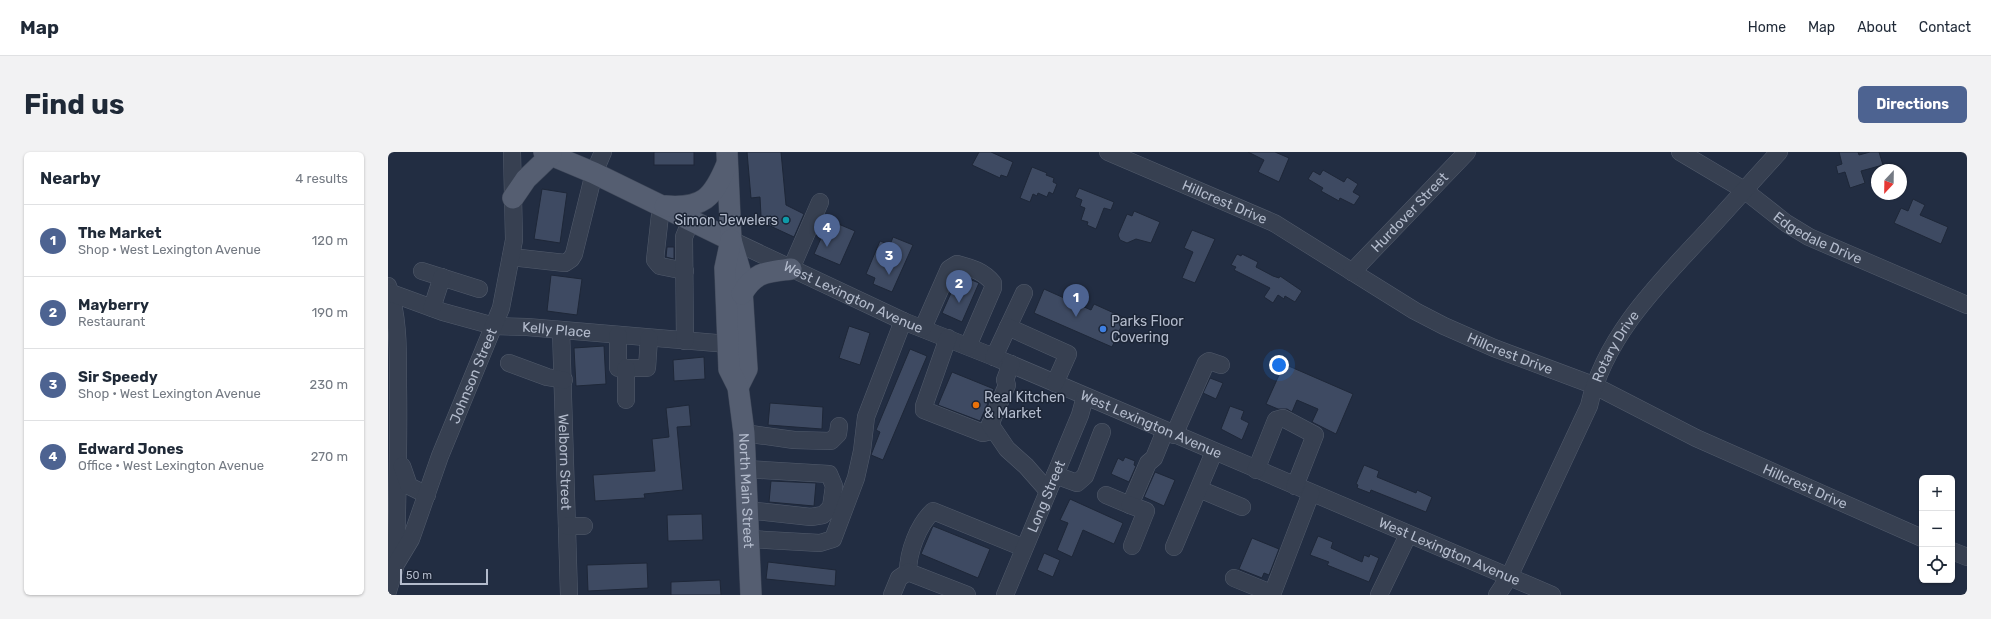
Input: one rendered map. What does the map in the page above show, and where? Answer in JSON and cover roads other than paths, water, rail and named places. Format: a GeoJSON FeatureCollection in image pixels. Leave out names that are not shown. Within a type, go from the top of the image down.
{"type":"FeatureCollection","features":[{"type":"Feature","properties":{"kind":"main road"},"geometry":{"type":"LineString","coordinates":[[513,198],[526,178],[547,153],[594,173],[731,240]]}},
{"type":"Feature","properties":{"kind":"main road"},"geometry":{"type":"LineString","coordinates":[[661,206],[682,208],[699,203],[708,197],[719,183],[727,158]]}},
{"type":"Feature","properties":{"kind":"main road","name":"North Main Street"},"geometry":{"type":"LineString","coordinates":[[727,158],[731,240],[741,274],[747,369],[738,387]]}},
{"type":"Feature","properties":{"kind":"main road","name":"North Main Street"},"geometry":{"type":"LineString","coordinates":[[731,240],[725,268],[729,369],[738,387],[744,433],[751,595]]}},
{"type":"Feature","properties":{"kind":"main road"},"geometry":{"type":"LineString","coordinates":[[742,294],[748,282],[755,277],[769,272],[791,269]]}},
{"type":"Feature","properties":{"kind":"street","name":"Johnson Street"},"geometry":{"type":"LineString","coordinates":[[388,591],[396,564],[410,539],[440,456],[501,308],[514,240],[512,152]]}},
{"type":"Feature","properties":{"kind":"street"},"geometry":{"type":"LineString","coordinates":[[510,257],[565,263],[571,259],[574,254],[594,173],[603,152]]}},
{"type":"Feature","properties":{"kind":"street","name":"Hillcrest Drive"},"geometry":{"type":"LineString","coordinates":[[1108,152],[1274,222],[1415,311],[1444,326],[1494,348],[1593,385],[1696,438],[1919,537]]}},
{"type":"Feature","properties":{"kind":"street","name":"Hurdover Street"},"geometry":{"type":"LineString","coordinates":[[1352,272],[1467,152]]}},
{"type":"Feature","properties":{"kind":"street","name":"Edgedale Drive"},"geometry":{"type":"LineString","coordinates":[[1680,152],[1744,190],[1786,223],[1809,237],[1967,305]]}},
{"type":"Feature","properties":{"kind":"street","name":"Rotary Drive"},"geometry":{"type":"LineString","coordinates":[[1497,595],[1509,577],[1589,406],[1593,385],[1614,346],[1653,289],[1779,152]]}},
{"type":"Feature","properties":{"kind":"street"},"geometry":{"type":"LineString","coordinates":[[791,269],[820,202]]}},
{"type":"Feature","properties":{"kind":"street"},"geometry":{"type":"LineString","coordinates":[[661,206],[655,260],[660,266],[685,271]]}},
{"type":"Feature","properties":{"kind":"street"},"geometry":{"type":"LineString","coordinates":[[685,341],[684,237],[691,220]]}},
{"type":"Feature","properties":{"kind":"street","name":"West Lexington Avenue"},"geometry":{"type":"LineString","coordinates":[[731,240],[903,320],[1011,364],[1408,535],[1552,595]]}},
{"type":"Feature","properties":{"kind":"street"},"geometry":{"type":"LineString","coordinates":[[922,328],[949,269],[957,264],[974,268],[986,275],[993,283],[993,288],[968,346]]}},
{"type":"Feature","properties":{"kind":"street"},"geometry":{"type":"LineString","coordinates":[[422,271],[479,289]]}},
{"type":"Feature","properties":{"kind":"street"},"geometry":{"type":"LineString","coordinates":[[432,308],[442,277]]}},
{"type":"Feature","properties":{"kind":"street"},"geometry":{"type":"LineString","coordinates":[[389,289],[398,353],[399,458],[396,564]]}},
{"type":"Feature","properties":{"kind":"street","name":"Kelly Place"},"geometry":{"type":"LineString","coordinates":[[389,289],[432,308],[494,326],[527,327],[728,344]]}},
{"type":"Feature","properties":{"kind":"street"},"geometry":{"type":"LineString","coordinates":[[994,357],[1024,293]]}},
{"type":"Feature","properties":{"kind":"street"},"geometry":{"type":"LineString","coordinates":[[749,539],[820,543],[833,539],[856,478],[862,451],[866,416],[903,320]]}},
{"type":"Feature","properties":{"kind":"street"},"geometry":{"type":"LineString","coordinates":[[1008,327],[1068,354],[1055,383]]}},
{"type":"Feature","properties":{"kind":"street","name":"Welborn Street"},"geometry":{"type":"LineString","coordinates":[[561,330],[564,380],[569,595]]}},
{"type":"Feature","properties":{"kind":"street"},"geometry":{"type":"LineString","coordinates":[[618,335],[618,368],[647,368],[649,338]]}},
{"type":"Feature","properties":{"kind":"street"},"geometry":{"type":"LineString","coordinates":[[948,338],[924,406],[924,410],[983,433],[987,432],[1006,385],[1005,380],[1011,364]]}},
{"type":"Feature","properties":{"kind":"street"},"geometry":{"type":"LineString","coordinates":[[1130,505],[1148,463],[1154,458],[1170,433],[1206,362],[1209,361],[1221,365]]}},
{"type":"Feature","properties":{"kind":"street"},"geometry":{"type":"LineString","coordinates":[[509,363],[547,377],[564,380]]}},
{"type":"Feature","properties":{"kind":"street"},"geometry":{"type":"LineString","coordinates":[[626,368],[626,400]]}},
{"type":"Feature","properties":{"kind":"street","name":"Long Street"},"geometry":{"type":"LineString","coordinates":[[1005,595],[1080,415],[1085,397]]}},
{"type":"Feature","properties":{"kind":"street"},"geometry":{"type":"LineString","coordinates":[[1256,470],[1276,420],[1283,418],[1315,435],[1295,486]]}},
{"type":"Feature","properties":{"kind":"street"},"geometry":{"type":"LineString","coordinates":[[990,424],[1007,449],[1026,466],[1048,491]]}},
{"type":"Feature","properties":{"kind":"street"},"geometry":{"type":"LineString","coordinates":[[744,433],[794,440],[831,441],[838,434],[839,426]]}},
{"type":"Feature","properties":{"kind":"street"},"geometry":{"type":"LineString","coordinates":[[1055,475],[1078,483],[1085,476],[1102,432]]}},
{"type":"Feature","properties":{"kind":"street"},"geometry":{"type":"LineString","coordinates":[[1174,548],[1214,452]]}},
{"type":"Feature","properties":{"kind":"street"},"geometry":{"type":"LineString","coordinates":[[399,458],[409,486],[427,495]]}},
{"type":"Feature","properties":{"kind":"street"},"geometry":{"type":"LineString","coordinates":[[745,469],[829,474],[834,486],[830,507],[823,515],[811,517],[771,511],[747,510]]}},
{"type":"Feature","properties":{"kind":"street"},"geometry":{"type":"LineString","coordinates":[[1199,488],[1242,507]]}},
{"type":"Feature","properties":{"kind":"street"},"geometry":{"type":"LineString","coordinates":[[1234,578],[1271,593],[1273,592],[1311,493]]}},
{"type":"Feature","properties":{"kind":"street"},"geometry":{"type":"LineString","coordinates":[[1106,495],[1146,511],[1132,546]]}},
{"type":"Feature","properties":{"kind":"street"},"geometry":{"type":"LineString","coordinates":[[908,572],[908,560],[924,519],[933,511],[1024,548]]}},
{"type":"Feature","properties":{"kind":"street"},"geometry":{"type":"LineString","coordinates":[[567,526],[584,526]]}},
{"type":"Feature","properties":{"kind":"street"},"geometry":{"type":"LineString","coordinates":[[1379,595],[1408,535]]}},
{"type":"Feature","properties":{"kind":"street"},"geometry":{"type":"LineString","coordinates":[[1955,552],[1967,557]]}},
{"type":"Feature","properties":{"kind":"street"},"geometry":{"type":"LineString","coordinates":[[892,595],[899,578],[908,572]]}},
{"type":"Feature","properties":{"kind":"street"},"geometry":{"type":"LineString","coordinates":[[908,572],[967,595]]}},
{"type":"Feature","properties":{"kind":"place","name":"Simon Jewelers"},"geometry":{"type":"Point","coordinates":[786,220]}},
{"type":"Feature","properties":{"kind":"place","name":"Edward Jones"},"geometry":{"type":"Point","coordinates":[827,247]}},
{"type":"Feature","properties":{"kind":"place","name":"Sir Speedy"},"geometry":{"type":"Point","coordinates":[889,275]}},
{"type":"Feature","properties":{"kind":"place","name":"Mayberry"},"geometry":{"type":"Point","coordinates":[959,303]}},
{"type":"Feature","properties":{"kind":"place","name":"The Market"},"geometry":{"type":"Point","coordinates":[1076,317]}},
{"type":"Feature","properties":{"kind":"place","name":"Parks Floor Covering"},"geometry":{"type":"Point","coordinates":[1103,329]}},
{"type":"Feature","properties":{"kind":"place","name":"Real Kitchen & Market"},"geometry":{"type":"Point","coordinates":[976,405]}}]}
